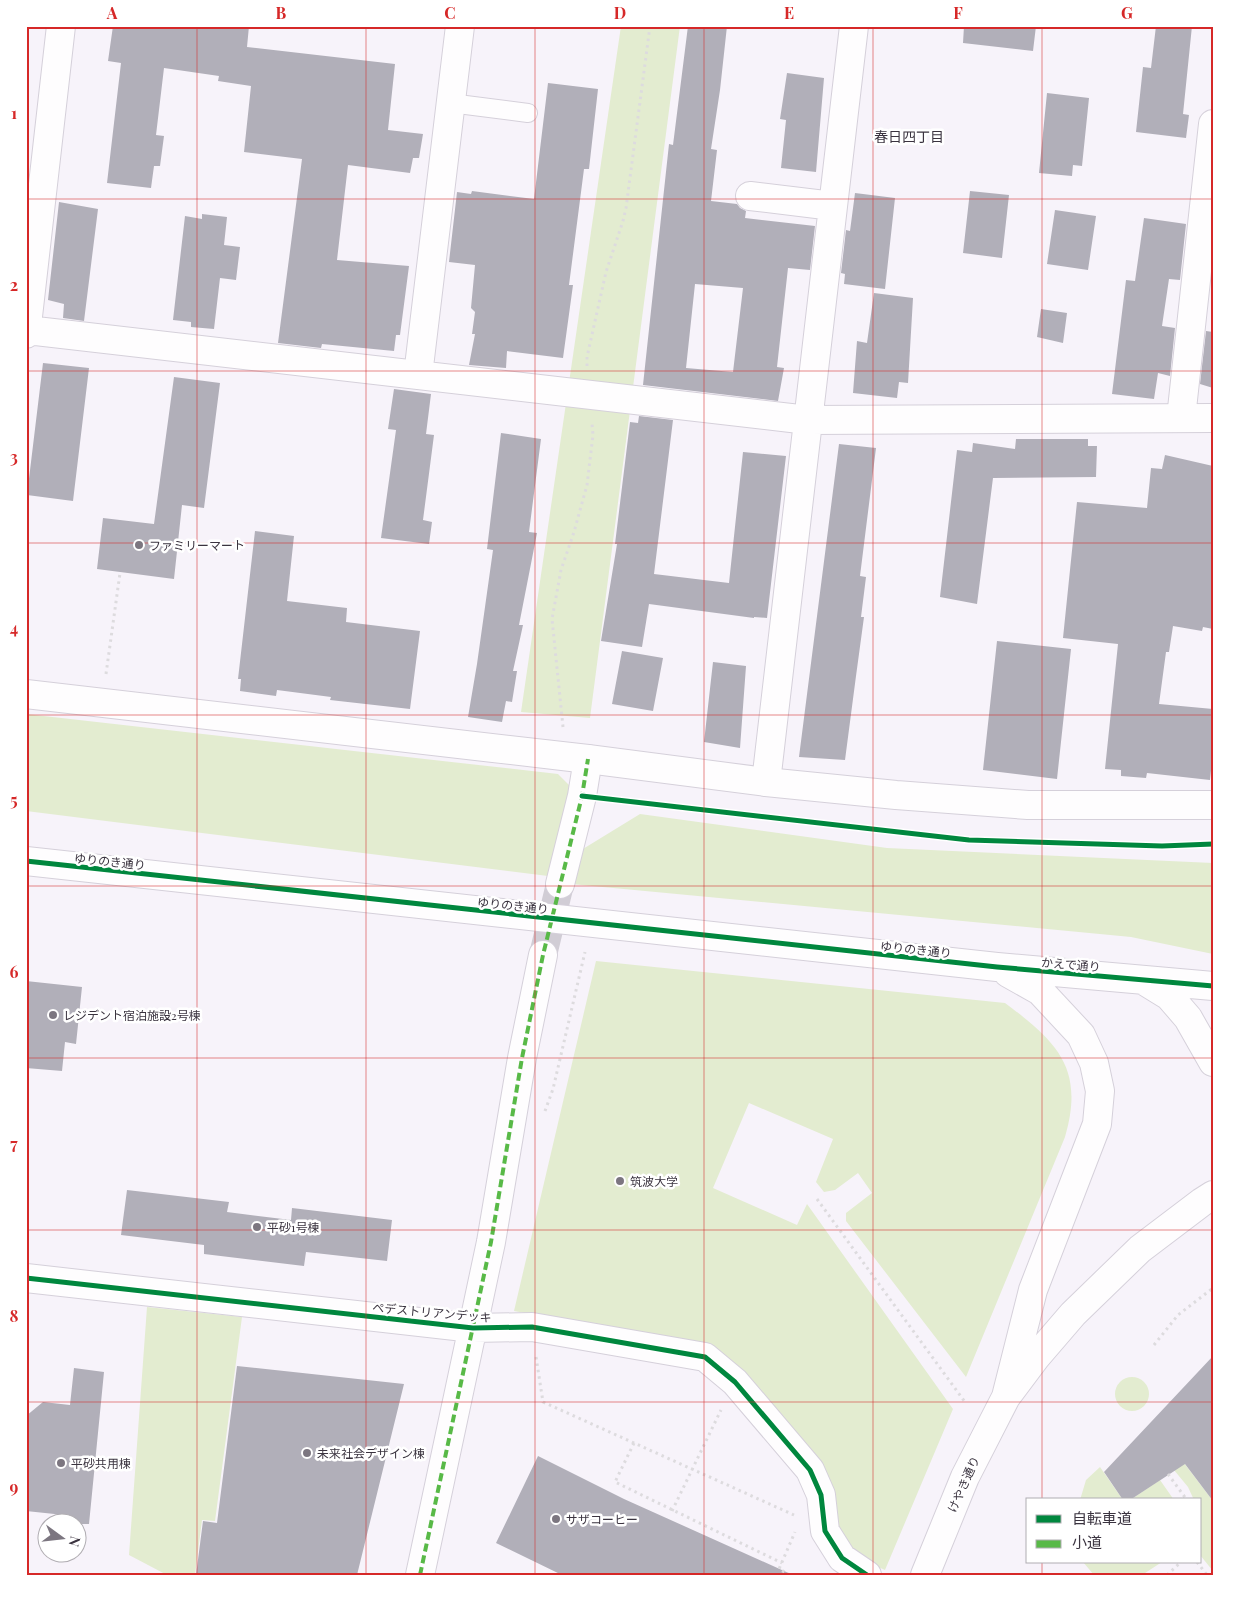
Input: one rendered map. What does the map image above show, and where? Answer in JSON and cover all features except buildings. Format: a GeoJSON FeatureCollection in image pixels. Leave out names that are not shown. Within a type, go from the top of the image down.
{"type":"FeatureCollection","features":[{"type":"Feature","properties":{"kind":"street"},"geometry":{"type":"LineString","coordinates":[[26,334],[61,26]]}},
{"type":"Feature","properties":{"kind":"street"},"geometry":{"type":"LineString","coordinates":[[418,374],[460,26]]}},
{"type":"Feature","properties":{"kind":"street"},"geometry":{"type":"LineString","coordinates":[[766,782],[854,26]]}},
{"type":"Feature","properties":{"kind":"street"},"geometry":{"type":"LineString","coordinates":[[1180,418],[1213,124]]}},
{"type":"Feature","properties":{"kind":"street"},"geometry":{"type":"LineString","coordinates":[[750,196],[833,206]]}},
{"type":"Feature","properties":{"kind":"street"},"geometry":{"type":"LineString","coordinates":[[27,330],[808,420],[1213,418]]}},
{"type":"Feature","properties":{"kind":"street"},"geometry":{"type":"LineString","coordinates":[[26,694],[588,759],[766,782],[1028,805],[1213,806]]}},
{"type":"Feature","properties":{"kind":"street"},"geometry":{"type":"LineString","coordinates":[[560,884],[582,796],[588,759]]}},
{"type":"Feature","properties":{"kind":"street","name":"ゆりのき通り"},"geometry":{"type":"LineString","coordinates":[[26,862],[998,968]]}},
{"type":"Feature","properties":{"kind":"street"},"geometry":{"type":"LineString","coordinates":[[420,1575],[491,1242],[522,1058],[542,955]]}},
{"type":"Feature","properties":{"kind":"street"},"geometry":{"type":"LineString","coordinates":[[998,968],[1040,991],[1080,1034],[1094,1063],[1100,1091],[1097,1124],[1033,1290],[1006,1397]]}},
{"type":"Feature","properties":{"kind":"street","name":"かえで通り"},"geometry":{"type":"LineString","coordinates":[[998,968],[1213,986]]}},
{"type":"Feature","properties":{"kind":"street"},"geometry":{"type":"LineString","coordinates":[[1143,980],[1169,996],[1188,1018],[1213,1062]]}},
{"type":"Feature","properties":{"kind":"street"},"geometry":{"type":"LineString","coordinates":[[1006,1397],[1036,1356],[1073,1314],[1140,1249],[1213,1195]]}},
{"type":"Feature","properties":{"kind":"street","name":"ペデストリアンデッキ"},"geometry":{"type":"LineString","coordinates":[[26,1278],[473,1328],[532,1327],[705,1357],[736,1382],[810,1470],[821,1495],[825,1531],[842,1558],[867,1575]]}},
{"type":"Feature","properties":{"kind":"street","name":"けやき通り"},"geometry":{"type":"LineString","coordinates":[[925,1575],[965,1477],[1006,1397]]}},
{"type":"Feature","properties":{"kind":"lane"},"geometry":{"type":"LineString","coordinates":[[450,103],[528,113]]}},
{"type":"Feature","properties":{"kind":"path"},"geometry":{"type":"LineString","coordinates":[[106,675],[120,573]]}},
{"type":"Feature","properties":{"kind":"path"},"geometry":{"type":"LineString","coordinates":[[582,796],[970,840],[1162,846],[1213,844]]}},
{"type":"Feature","properties":{"kind":"path"},"geometry":{"type":"LineString","coordinates":[[817,1199],[965,1402]]}},
{"type":"Feature","properties":{"kind":"path"},"geometry":{"type":"LineString","coordinates":[[1154,1345],[1178,1315],[1213,1288]]}},
{"type":"Feature","properties":{"kind":"path"},"geometry":{"type":"LineString","coordinates":[[532,1327],[543,1402],[825,1531]]}},
{"type":"Feature","properties":{"kind":"path"},"geometry":{"type":"LineString","coordinates":[[672,1511],[691,1469],[736,1382]]}},
{"type":"Feature","properties":{"kind":"path"},"geometry":{"type":"LineString","coordinates":[[634,1443],[615,1482],[782,1563]]}},
{"type":"Feature","properties":{"kind":"path"},"geometry":{"type":"LineString","coordinates":[[1168,1474],[1186,1498]]}},
{"type":"Feature","properties":{"kind":"path"},"geometry":{"type":"LineString","coordinates":[[790,1575],[779,1570],[800,1518]]}},
{"type":"Feature","properties":{"kind":"path"},"geometry":{"type":"LineString","coordinates":[[1169,1574],[1179,1564]]}},
{"type":"Feature","properties":{"kind":"path"},"geometry":{"type":"LineString","coordinates":[[1199,1564],[1207,1575]]}},
{"type":"Feature","properties":{"kind":"green space"},"geometry":{"type":"Polygon","coordinates":[[[621,26],[680,26],[590,718],[521,712],[621,26]]]}},
{"type":"Feature","properties":{"kind":"green space"},"geometry":{"type":"Polygon","coordinates":[[[26,714],[558,774],[569,785],[572,802],[556,877],[26,811],[26,714]]]}},
{"type":"Feature","properties":{"kind":"green space"},"geometry":{"type":"Polygon","coordinates":[[[640,814],[887,848],[1213,863],[1213,954],[1131,937],[571,884],[578,852],[640,814]]]}},
{"type":"Feature","properties":{"kind":"green space"},"geometry":{"type":"Polygon","coordinates":[[[596,961],[1005,1003],[1039,1031],[1052,1044],[1062,1059],[1069,1075],[1071,1092],[1070,1113],[1065,1137],[966,1377],[846,1221],[846,1213],[872,1193],[858,1173],[835,1190],[824,1192],[816,1182],[833,1139],[749,1103],[713,1188],[797,1225],[807,1204],[953,1409],[885,1570],[863,1560],[849,1546],[729,1365],[514,1311],[596,961]]]}},
{"type":"Feature","properties":{"kind":"green space"},"geometry":{"type":"Polygon","coordinates":[[[147,1307],[242,1317],[215,1521],[202,1520],[195,1575],[167,1575],[129,1555],[147,1307]]]}},
{"type":"Feature","properties":{"kind":"green space"},"geometry":{"type":"Polygon","coordinates":[[[1132,1377],[1144,1382],[1149,1394],[1144,1406],[1132,1411],[1120,1406],[1115,1394],[1120,1382],[1132,1377]]]}},
{"type":"Feature","properties":{"kind":"green space"},"geometry":{"type":"Polygon","coordinates":[[[1184,1463],[1213,1501],[1213,1571],[1202,1557],[1202,1498],[1193,1498],[1188,1487],[1174,1470],[1184,1463]]]}},
{"type":"Feature","properties":{"kind":"green space"},"geometry":{"type":"Polygon","coordinates":[[[1100,1467],[1122,1498],[1081,1498],[1086,1480],[1100,1467]]]}},
{"type":"Feature","properties":{"kind":"green space"},"geometry":{"type":"Polygon","coordinates":[[[1160,1480],[1173,1498],[1133,1498],[1160,1480]]]}},
{"type":"Feature","properties":{"kind":"green space"},"geometry":{"type":"Polygon","coordinates":[[[1085,1564],[1159,1564],[1142,1575],[1094,1575],[1085,1564]]]}},
{"type":"Feature","properties":{"kind":"tunnel"},"geometry":{"type":"LineString","coordinates":[[543,955],[560,884]]}},
{"type":"Feature","properties":{"kind":"marked path"},"geometry":{"type":"LineString","coordinates":[[420,1575],[491,1242],[522,1058],[543,955],[582,796],[588,759]]}},
{"type":"Feature","properties":{"kind":"cycle path"},"geometry":{"type":"LineString","coordinates":[[582,796],[969,840],[1162,846],[1213,844]]}},
{"type":"Feature","properties":{"kind":"cycle path"},"geometry":{"type":"LineString","coordinates":[[26,861],[997,967],[1213,986]]}},
{"type":"Feature","properties":{"kind":"cycle path"},"geometry":{"type":"LineString","coordinates":[[26,1278],[473,1328],[532,1327],[705,1357],[735,1382],[810,1470],[821,1495],[825,1531],[842,1558],[867,1575]]}},
{"type":"Feature","properties":{"kind":"place","name":"ファミリーマート"},"geometry":{"type":"Point","coordinates":[139,545]}},
{"type":"Feature","properties":{"kind":"place","name":"レジデント宿泊施設2号棟"},"geometry":{"type":"Point","coordinates":[53,1015]}},
{"type":"Feature","properties":{"kind":"place","name":"筑波大学"},"geometry":{"type":"Point","coordinates":[620,1181]}},
{"type":"Feature","properties":{"kind":"place","name":"平砂1号棟"},"geometry":{"type":"Point","coordinates":[257,1227]}},
{"type":"Feature","properties":{"kind":"place","name":"未来社会デザイン棟"},"geometry":{"type":"Point","coordinates":[307,1453]}},
{"type":"Feature","properties":{"kind":"place","name":"平砂共用棟"},"geometry":{"type":"Point","coordinates":[61,1463]}},
{"type":"Feature","properties":{"kind":"place","name":"サザコーヒー"},"geometry":{"type":"Point","coordinates":[556,1519]}},
{"type":"Feature","properties":{"kind":"district","name":"春日四丁目"},"geometry":{"type":"Point","coordinates":[909,136]}}]}
